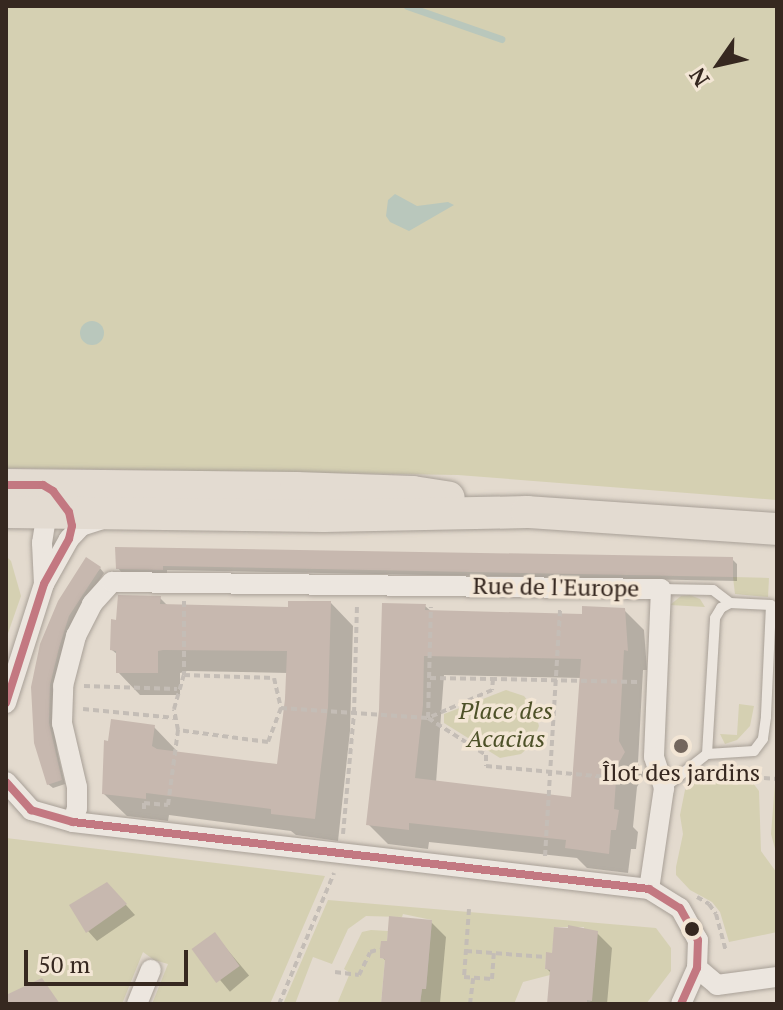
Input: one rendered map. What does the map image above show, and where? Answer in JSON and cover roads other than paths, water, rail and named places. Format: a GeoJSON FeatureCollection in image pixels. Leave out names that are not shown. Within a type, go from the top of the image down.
{"type":"FeatureCollection","features":[{"type":"Feature","properties":{"kind":"main road"},"geometry":{"type":"LineString","coordinates":[[6,485],[59,510],[324,516],[527,512],[777,529]]}},
{"type":"Feature","properties":{"kind":"main road"},"geometry":{"type":"LineString","coordinates":[[6,512],[296,488],[413,492],[527,512]]}},
{"type":"Feature","properties":{"kind":"street"},"geometry":{"type":"LineString","coordinates":[[44,584],[42,543],[45,524],[59,510]]}},
{"type":"Feature","properties":{"kind":"street"},"geometry":{"type":"LineString","coordinates":[[6,703],[44,584],[59,510]]}},
{"type":"Feature","properties":{"kind":"street"},"geometry":{"type":"LineString","coordinates":[[6,522],[20,523],[32,530],[42,543]]}},
{"type":"Feature","properties":{"kind":"street","name":"Rue de l'Europe"},"geometry":{"type":"LineString","coordinates":[[73,822],[77,787],[64,737],[63,686],[76,636],[108,584],[117,580],[661,589],[654,757],[664,788],[649,889]]}},
{"type":"Feature","properties":{"kind":"street"},"geometry":{"type":"LineString","coordinates":[[6,782],[31,810],[73,822],[649,889],[680,908],[698,940],[697,968],[681,1004]]}},
{"type":"Feature","properties":{"kind":"street"},"geometry":{"type":"LineString","coordinates":[[697,968],[717,985],[777,977]]}},
{"type":"Feature","properties":{"kind":"street"},"geometry":{"type":"LineString","coordinates":[[137,1004],[151,970]]}},
{"type":"Feature","properties":{"kind":"lane"},"geometry":{"type":"LineString","coordinates":[[661,589],[713,590],[730,603]]}},
{"type":"Feature","properties":{"kind":"lane"},"geometry":{"type":"LineString","coordinates":[[664,788],[707,754],[754,751],[763,739],[774,606],[730,603],[721,608],[715,618],[707,754]]}},
{"type":"Feature","properties":{"kind":"waterway"},"geometry":{"type":"LineString","coordinates":[[407,6],[501,39]]}},
{"type":"Feature","properties":{"kind":"place","name":"Îlot des jardins"},"geometry":{"type":"Point","coordinates":[681,746]}},
{"type":"Feature","properties":{"kind":"park label","name":"Place des Acacias"},"geometry":{"type":"Point","coordinates":[506,725]}}]}
